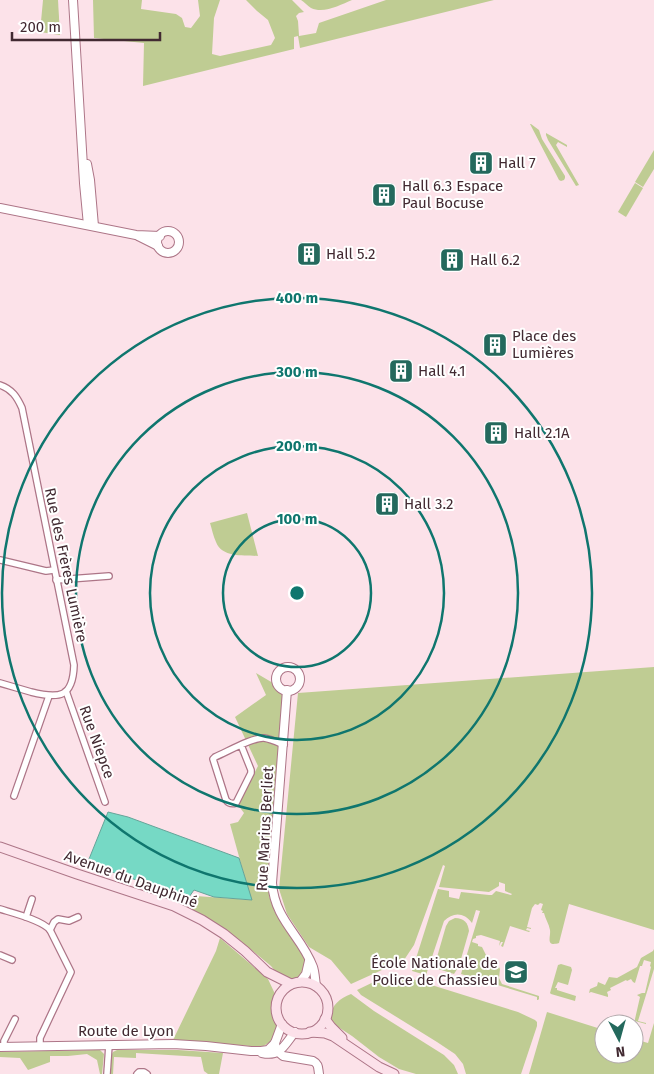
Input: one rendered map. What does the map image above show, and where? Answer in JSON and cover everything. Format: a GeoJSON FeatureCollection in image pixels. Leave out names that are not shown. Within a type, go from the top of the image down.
{"type":"FeatureCollection","features":[{"type":"Feature","properties":{"kind":"main road","name":"Avenue du Dauphiné"},"geometry":{"type":"LineString","coordinates":[[0,847],[174,906],[202,920],[224,934],[267,972],[279,995]]}},
{"type":"Feature","properties":{"kind":"main road","name":"Avenue du Dauphiné"},"geometry":{"type":"LineString","coordinates":[[267,972],[295,983]]}},
{"type":"Feature","properties":{"kind":"main road"},"geometry":{"type":"LineString","coordinates":[[310,1032],[316,1029],[325,1018],[327,1012],[326,999],[316,986],[295,983],[284,989],[276,1002],[278,1018],[282,1024],[295,1032],[325,1033],[330,1035],[394,1074]]}},
{"type":"Feature","properties":{"kind":"main road"},"geometry":{"type":"LineString","coordinates":[[325,1018],[331,1027],[353,1049]]}},
{"type":"Feature","properties":{"kind":"street"},"geometry":{"type":"LineString","coordinates":[[74,0],[84,183],[91,226]]}},
{"type":"Feature","properties":{"kind":"street"},"geometry":{"type":"LineString","coordinates":[[0,208],[136,235],[160,236],[168,231],[176,235],[179,240],[179,246],[174,252],[167,253],[161,251],[158,246],[136,235]]}},
{"type":"Feature","properties":{"kind":"street"},"geometry":{"type":"LineString","coordinates":[[158,246],[157,243],[160,236]]}},
{"type":"Feature","properties":{"kind":"street","name":"Rue des Frères Lumière"},"geometry":{"type":"LineString","coordinates":[[0,385],[14,393],[22,408],[74,665],[70,686],[66,691]]}},
{"type":"Feature","properties":{"kind":"street"},"geometry":{"type":"LineString","coordinates":[[0,560],[46,571],[54,570]]}},
{"type":"Feature","properties":{"kind":"street"},"geometry":{"type":"LineString","coordinates":[[56,580],[109,576]]}},
{"type":"Feature","properties":{"kind":"street"},"geometry":{"type":"LineString","coordinates":[[0,683],[49,696],[62,694],[66,691]]}},
{"type":"Feature","properties":{"kind":"street","name":"Rue Marius Berliet"},"geometry":{"type":"LineString","coordinates":[[287,690],[272,883],[273,895],[281,916],[310,959],[314,969],[316,986]]}},
{"type":"Feature","properties":{"kind":"street","name":"Rue Niepce"},"geometry":{"type":"LineString","coordinates":[[66,691],[105,802]]}},
{"type":"Feature","properties":{"kind":"street"},"geometry":{"type":"LineString","coordinates":[[14,796],[49,696]]}},
{"type":"Feature","properties":{"kind":"street"},"geometry":{"type":"LineString","coordinates":[[241,745],[251,773],[239,799],[236,803],[232,804],[226,800],[213,759],[215,757],[241,745],[257,738],[263,738],[284,745]]}},
{"type":"Feature","properties":{"kind":"street"},"geometry":{"type":"LineString","coordinates":[[26,917],[32,899]]}},
{"type":"Feature","properties":{"kind":"street"},"geometry":{"type":"LineString","coordinates":[[0,909],[47,926],[71,972],[40,1038],[40,1046]]}},
{"type":"Feature","properties":{"kind":"street"},"geometry":{"type":"LineString","coordinates":[[50,930],[58,919],[69,921],[78,917]]}},
{"type":"Feature","properties":{"kind":"street"},"geometry":{"type":"LineString","coordinates":[[0,955],[12,960]]}},
{"type":"Feature","properties":{"kind":"street"},"geometry":{"type":"LineString","coordinates":[[295,983],[306,974],[310,959]]}},
{"type":"Feature","properties":{"kind":"street"},"geometry":{"type":"LineString","coordinates":[[2,1047],[15,1019]]}},
{"type":"Feature","properties":{"kind":"street"},"geometry":{"type":"LineString","coordinates":[[282,1024],[275,1043],[278,1052],[295,1032]]}},
{"type":"Feature","properties":{"kind":"street","name":"Route de Lyon"},"geometry":{"type":"LineString","coordinates":[[252,1051],[268,1050],[275,1043]]}},
{"type":"Feature","properties":{"kind":"street","name":"Route de Lyon"},"geometry":{"type":"LineString","coordinates":[[2,1047],[173,1044],[270,1054],[278,1052],[283,1056],[313,1060],[318,1066],[319,1074]]}},
{"type":"Feature","properties":{"kind":"street"},"geometry":{"type":"LineString","coordinates":[[107,1074],[109,1045]]}},
{"type":"Feature","properties":{"kind":"street"},"geometry":{"type":"LineString","coordinates":[[284,1045],[284,1050],[291,1057]]}},
{"type":"Feature","properties":{"kind":"street"},"geometry":{"type":"LineString","coordinates":[[136,1074],[144,1072],[147,1074]]}},
{"type":"Feature","properties":{"kind":"shaded area"},"geometry":{"type":"Polygon","coordinates":[[[43,0],[58,0],[60,35],[40,32],[43,0]]]}},
{"type":"Feature","properties":{"kind":"shaded area"},"geometry":{"type":"Polygon","coordinates":[[[93,0],[142,0],[141,9],[176,14],[182,18],[185,27],[191,28],[200,16],[198,0],[220,0],[214,18],[212,54],[220,56],[271,45],[275,38],[268,20],[246,0],[292,0],[304,12],[296,16],[299,36],[316,33],[319,23],[386,0],[494,0],[300,48],[298,36],[294,37],[294,49],[143,86],[144,43],[94,38],[93,0]]]}},
{"type":"Feature","properties":{"kind":"shaded area"},"geometry":{"type":"Polygon","coordinates":[[[301,0],[352,0],[332,8],[316,10],[301,0]]]}},
{"type":"Feature","properties":{"kind":"shaded area"},"geometry":{"type":"Polygon","coordinates":[[[530,124],[539,130],[542,139],[565,176],[564,180],[559,180],[530,124]]]}},
{"type":"Feature","properties":{"kind":"shaded area"},"geometry":{"type":"Polygon","coordinates":[[[546,133],[567,145],[567,147],[558,142],[556,145],[579,185],[576,186],[548,140],[546,133]]]}},
{"type":"Feature","properties":{"kind":"shaded area"},"geometry":{"type":"Polygon","coordinates":[[[654,150],[654,169],[643,187],[635,182],[654,150]]]}},
{"type":"Feature","properties":{"kind":"shaded area"},"geometry":{"type":"Polygon","coordinates":[[[635,183],[643,188],[626,217],[618,212],[635,183]]]}},
{"type":"Feature","properties":{"kind":"shaded area"},"geometry":{"type":"Polygon","coordinates":[[[247,513],[258,556],[234,555],[223,551],[216,542],[210,523],[247,513]]]}},
{"type":"Feature","properties":{"kind":"shaded area"},"geometry":{"type":"Polygon","coordinates":[[[654,667],[654,930],[569,904],[559,943],[552,944],[550,942],[549,926],[541,910],[543,904],[540,903],[538,905],[535,904],[532,908],[527,927],[531,929],[527,928],[526,930],[530,931],[529,932],[510,926],[503,947],[501,946],[503,942],[499,946],[500,941],[481,935],[473,939],[472,942],[482,947],[490,963],[499,967],[499,978],[502,984],[539,996],[538,1000],[537,997],[461,974],[480,911],[476,910],[472,923],[466,917],[458,914],[447,918],[444,921],[426,975],[412,971],[438,889],[449,891],[449,897],[459,899],[461,892],[492,895],[496,891],[512,894],[505,891],[505,884],[499,882],[499,886],[489,892],[439,887],[445,866],[443,865],[414,945],[404,960],[351,984],[331,960],[309,947],[287,914],[279,889],[298,693],[654,667]]]}},
{"type":"Feature","properties":{"kind":"shaded area"},"geometry":{"type":"Polygon","coordinates":[[[256,673],[273,683],[283,696],[269,896],[275,912],[305,959],[306,967],[304,974],[297,979],[288,980],[280,977],[271,966],[238,939],[213,922],[192,911],[192,904],[196,896],[251,900],[230,824],[238,822],[244,813],[238,805],[258,766],[235,717],[266,695],[256,673]]]}},
{"type":"Feature","properties":{"kind":"shaded area"},"geometry":{"type":"Polygon","coordinates":[[[108,812],[128,817],[239,858],[252,900],[214,897],[194,890],[189,897],[87,864],[108,812]]]}},
{"type":"Feature","properties":{"kind":"shaded area"},"geometry":{"type":"Polygon","coordinates":[[[455,918],[465,921],[469,931],[459,966],[454,974],[435,968],[435,964],[446,926],[449,921],[455,918]]]}},
{"type":"Feature","properties":{"kind":"shaded area"},"geometry":{"type":"Polygon","coordinates":[[[220,938],[268,979],[275,994],[272,1011],[277,1027],[273,1040],[262,1047],[173,1040],[216,951],[220,938]]]}},
{"type":"Feature","properties":{"kind":"shaded area"},"geometry":{"type":"Polygon","coordinates":[[[654,949],[654,969],[640,1014],[636,1014],[640,997],[637,995],[645,993],[651,962],[644,960],[642,966],[640,966],[635,983],[631,979],[626,980],[610,988],[611,990],[607,992],[608,997],[589,993],[590,989],[597,986],[598,982],[605,985],[609,977],[617,978],[637,967],[641,958],[654,949]]]}},
{"type":"Feature","properties":{"kind":"shaded area"},"geometry":{"type":"Polygon","coordinates":[[[558,965],[571,967],[572,970],[568,985],[558,982],[555,988],[576,996],[575,1001],[550,993],[558,965]]]}},
{"type":"Feature","properties":{"kind":"shaded area"},"geometry":{"type":"Polygon","coordinates":[[[384,977],[406,977],[518,1012],[535,1020],[537,1026],[521,1074],[466,1074],[463,1064],[455,1054],[361,995],[357,990],[384,977]]]}},
{"type":"Feature","properties":{"kind":"shaded area"},"geometry":{"type":"Polygon","coordinates":[[[351,994],[374,1011],[444,1055],[454,1065],[458,1074],[416,1074],[399,1069],[332,1023],[331,1013],[335,1005],[338,1001],[351,994]]]}},
{"type":"Feature","properties":{"kind":"shaded area"},"geometry":{"type":"Polygon","coordinates":[[[547,1012],[594,1027],[594,1064],[644,1064],[644,1042],[648,1043],[654,1023],[654,1074],[529,1074],[547,1012]]]}},
{"type":"Feature","properties":{"kind":"shaded area"},"geometry":{"type":"Polygon","coordinates":[[[100,1050],[104,1054],[102,1074],[100,1074],[97,1060],[87,1054],[50,1056],[50,1062],[28,1070],[20,1058],[0,1057],[0,1052],[100,1050]]]}},
{"type":"Feature","properties":{"kind":"shaded area"},"geometry":{"type":"Polygon","coordinates":[[[117,1050],[178,1050],[223,1053],[219,1074],[208,1074],[204,1071],[201,1057],[136,1053],[136,1058],[114,1057],[113,1074],[110,1074],[111,1056],[117,1050]]]}},
{"type":"Feature","properties":{"kind":"place","name":"Hall 7"},"geometry":{"type":"Point","coordinates":[481,163]}},
{"type":"Feature","properties":{"kind":"place","name":"Hall 6.3 Espace Paul Bocuse"},"geometry":{"type":"Point","coordinates":[384,195]}},
{"type":"Feature","properties":{"kind":"place","name":"Hall 5.2"},"geometry":{"type":"Point","coordinates":[309,254]}},
{"type":"Feature","properties":{"kind":"place","name":"Hall 6.2"},"geometry":{"type":"Point","coordinates":[452,260]}},
{"type":"Feature","properties":{"kind":"place","name":"Place des Lumières"},"geometry":{"type":"Point","coordinates":[495,345]}},
{"type":"Feature","properties":{"kind":"place","name":"Hall 4.1"},"geometry":{"type":"Point","coordinates":[401,371]}},
{"type":"Feature","properties":{"kind":"place","name":"Hall 2.1A"},"geometry":{"type":"Point","coordinates":[496,433]}},
{"type":"Feature","properties":{"kind":"place","name":"Hall 3.2"},"geometry":{"type":"Point","coordinates":[387,504]}},
{"type":"Feature","properties":{"kind":"place","name":"École Nationale de Police de Chassieu"},"geometry":{"type":"Point","coordinates":[516,972]}}]}
